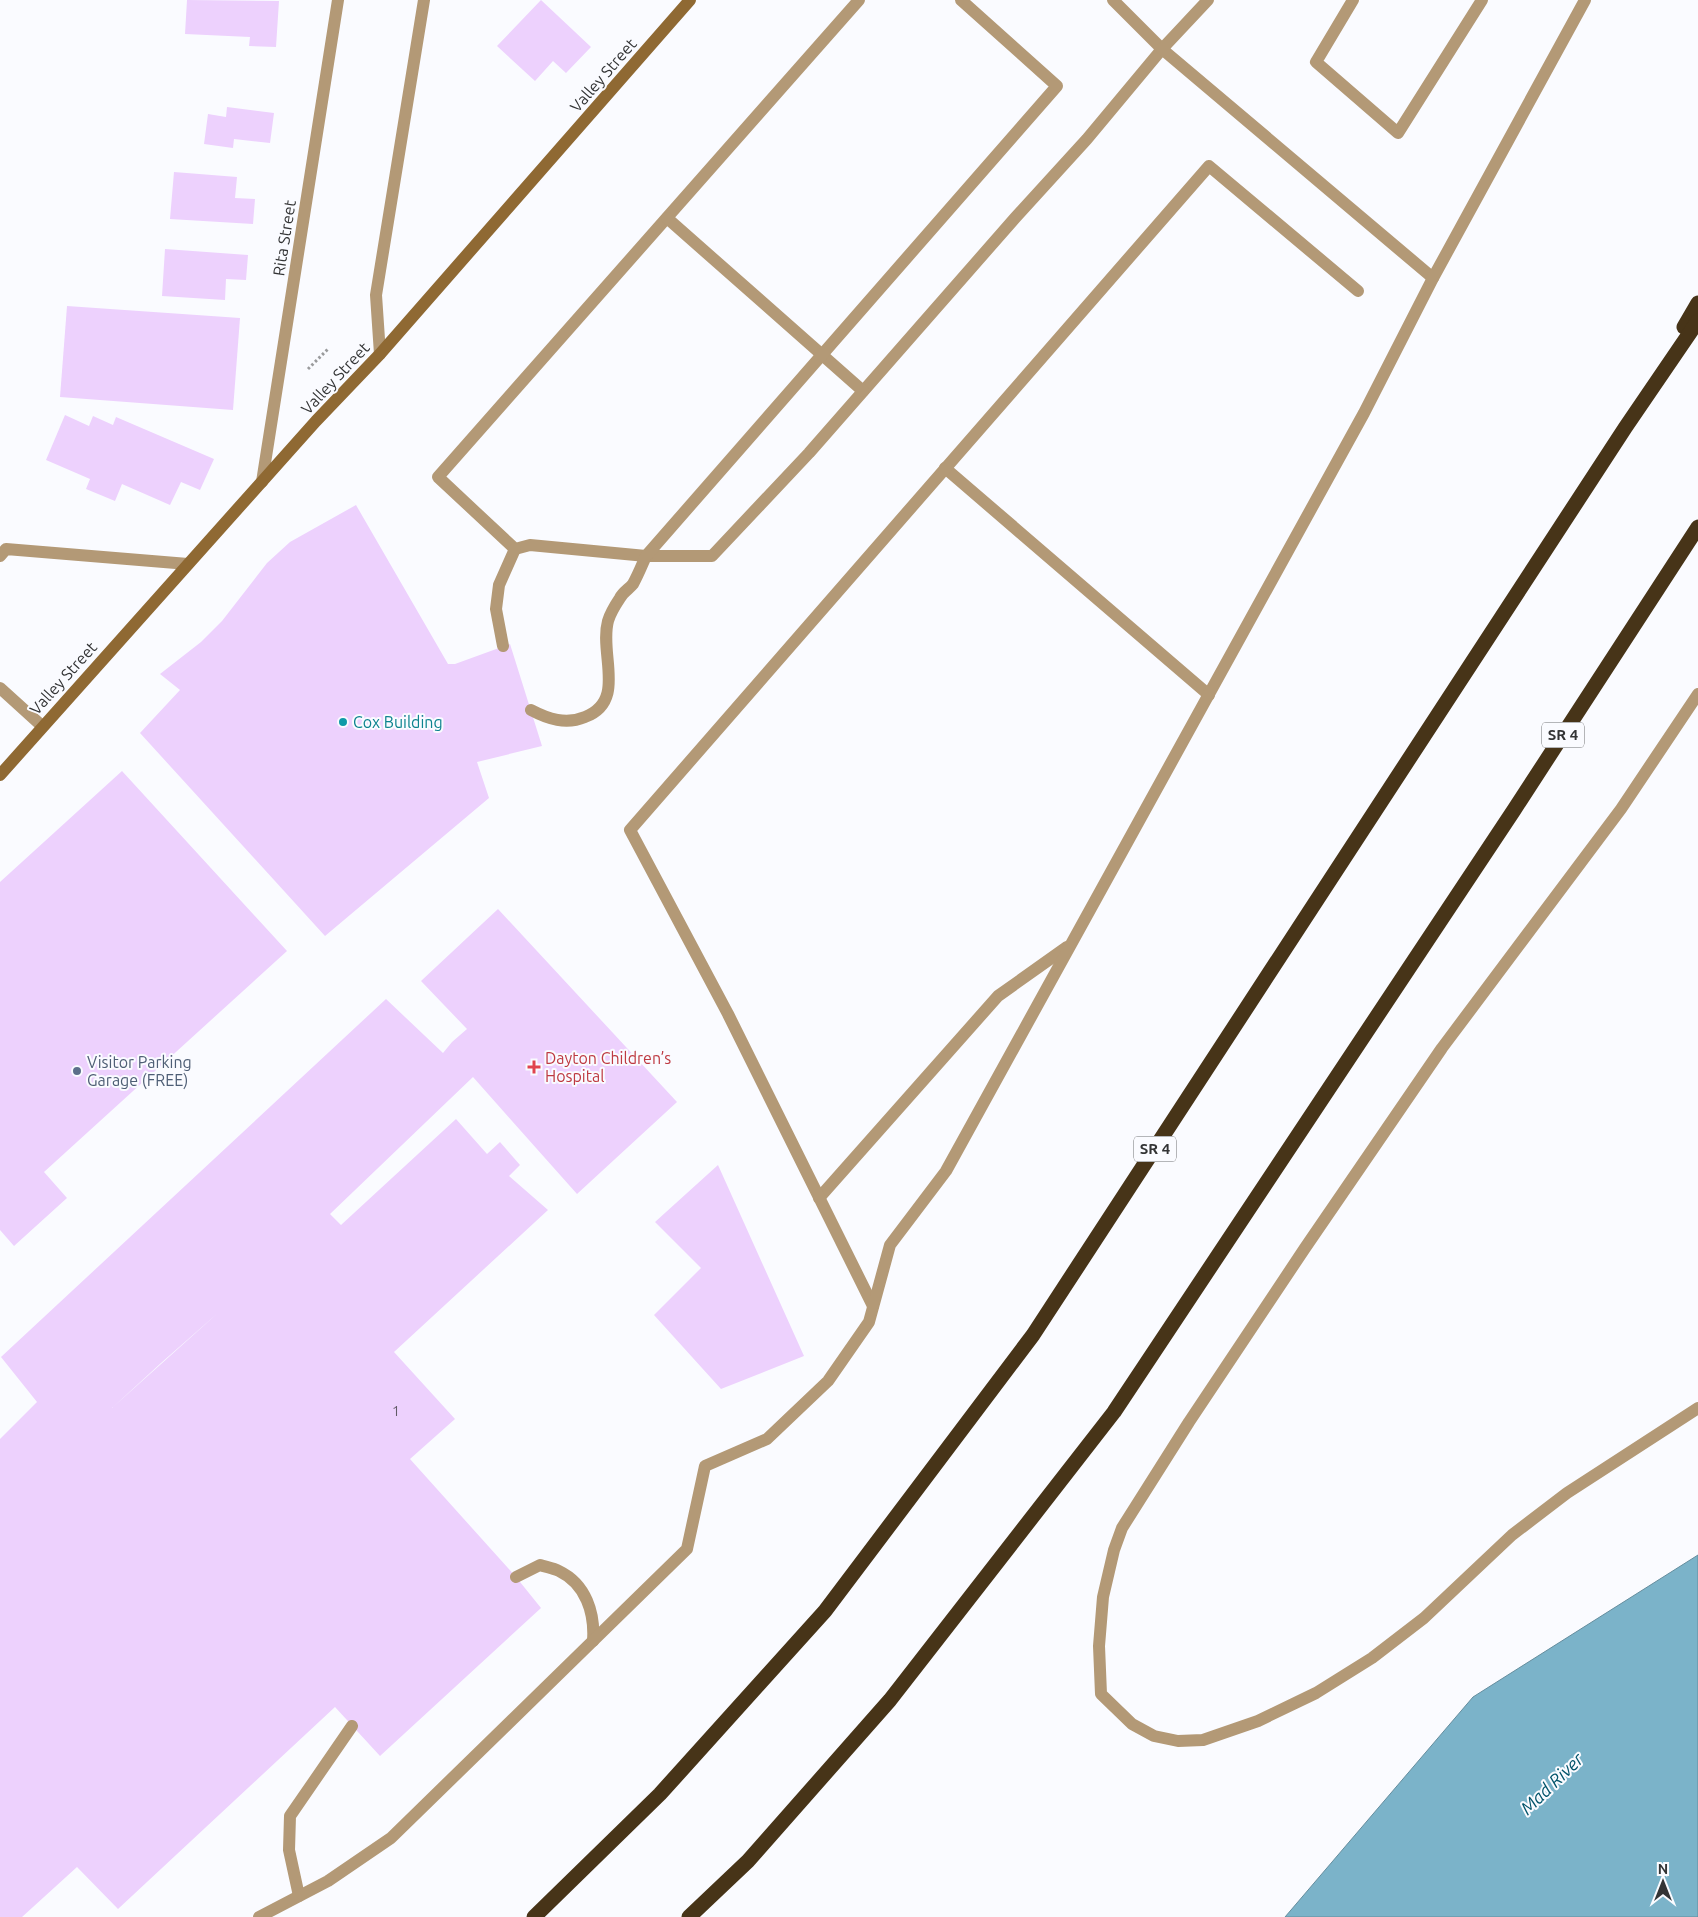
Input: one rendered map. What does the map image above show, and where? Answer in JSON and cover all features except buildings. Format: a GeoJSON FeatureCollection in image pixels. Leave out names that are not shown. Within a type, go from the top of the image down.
{"type":"FeatureCollection","features":[{"type":"Feature","properties":{"kind":"highway"},"geometry":{"type":"LineString","coordinates":[[1625,428],[1698,303]]}},
{"type":"Feature","properties":{"kind":"highway","name":"SR 4"},"geometry":{"type":"LineString","coordinates":[[534,1917],[660,1794],[825,1611],[1033,1335],[1625,428],[1698,320]]}},
{"type":"Feature","properties":{"kind":"highway","name":"SR 4"},"geometry":{"type":"LineString","coordinates":[[689,1917],[748,1861],[890,1700],[1114,1412],[1514,810],[1698,527]]}},
{"type":"Feature","properties":{"kind":"main road","name":"Valley Street"},"geometry":{"type":"LineString","coordinates":[[0,774],[262,482],[380,354],[690,0]]}},
{"type":"Feature","properties":{"kind":"street","name":"Rita Street"},"geometry":{"type":"LineString","coordinates":[[262,482],[338,0]]}},
{"type":"Feature","properties":{"kind":"street"},"geometry":{"type":"LineString","coordinates":[[380,354],[376,295],[424,0]]}},
{"type":"Feature","properties":{"kind":"street"},"geometry":{"type":"LineString","coordinates":[[515,549],[438,477],[859,0]]}},
{"type":"Feature","properties":{"kind":"street"},"geometry":{"type":"LineString","coordinates":[[531,710],[559,721],[579,720],[594,714],[606,700],[610,678],[607,644],[608,621],[620,597],[632,585],[646,556],[1057,86],[961,0]]}},
{"type":"Feature","properties":{"kind":"street"},"geometry":{"type":"LineString","coordinates":[[1113,0],[1162,49],[1433,278]]}},
{"type":"Feature","properties":{"kind":"street"},"geometry":{"type":"LineString","coordinates":[[515,549],[530,545],[646,556],[712,556],[809,453],[1087,139],[1162,49],[1208,0]]}},
{"type":"Feature","properties":{"kind":"street"},"geometry":{"type":"LineString","coordinates":[[1353,0],[1316,62],[1398,133],[1482,0]]}},
{"type":"Feature","properties":{"kind":"street"},"geometry":{"type":"LineString","coordinates":[[259,1917],[328,1881],[391,1838],[687,1549],[705,1466],[767,1439],[828,1381],[868,1322],[890,1245],[946,1172],[1364,413],[1433,278],[1584,0]]}},
{"type":"Feature","properties":{"kind":"street"},"geometry":{"type":"LineString","coordinates":[[874,1306],[728,1014],[630,830],[1209,166],[1358,291]]}},
{"type":"Feature","properties":{"kind":"street"},"geometry":{"type":"LineString","coordinates":[[667,218],[863,391]]}},
{"type":"Feature","properties":{"kind":"street"},"geometry":{"type":"LineString","coordinates":[[945,468],[1209,694]]}},
{"type":"Feature","properties":{"kind":"street"},"geometry":{"type":"LineString","coordinates":[[503,646],[496,609],[499,585],[515,549]]}},
{"type":"Feature","properties":{"kind":"street"},"geometry":{"type":"LineString","coordinates":[[2,551],[188,564]]}},
{"type":"Feature","properties":{"kind":"street"},"geometry":{"type":"LineString","coordinates":[[0,688],[42,726]]}},
{"type":"Feature","properties":{"kind":"street"},"geometry":{"type":"LineString","coordinates":[[1698,694],[1621,809],[1442,1048],[1228,1364],[1122,1528],[1114,1550],[1103,1597],[1099,1646],[1101,1694],[1132,1724],[1154,1736],[1178,1741],[1202,1740],[1258,1721],[1316,1693],[1372,1658],[1424,1618],[1512,1535],[1559,1499],[1698,1408]]}},
{"type":"Feature","properties":{"kind":"street"},"geometry":{"type":"LineString","coordinates":[[819,1198],[998,996],[1071,944]]}},
{"type":"Feature","properties":{"kind":"street"},"geometry":{"type":"LineString","coordinates":[[516,1576],[540,1565],[560,1571],[577,1584],[588,1601],[594,1623],[593,1641]]}},
{"type":"Feature","properties":{"kind":"street"},"geometry":{"type":"LineString","coordinates":[[298,1896],[289,1850],[290,1816],[352,1726]]}},
{"type":"Feature","properties":{"kind":"path"},"geometry":{"type":"LineString","coordinates":[[308,369],[328,349]]}},
{"type":"Feature","properties":{"kind":"water","name":"Mad River"},"geometry":{"type":"Polygon","coordinates":[[[1698,1555],[1698,1917],[1285,1917],[1473,1697],[1698,1555]]]}},
{"type":"Feature","properties":{"kind":"place","name":"Cox Building"},"geometry":{"type":"Point","coordinates":[343,722]}},
{"type":"Feature","properties":{"kind":"place","name":"Dayton Children’s Hospital"},"geometry":{"type":"Point","coordinates":[534,1067]}},
{"type":"Feature","properties":{"kind":"place","name":"Visitor Parking Garage (FREE)"},"geometry":{"type":"Point","coordinates":[77,1071]}}]}
